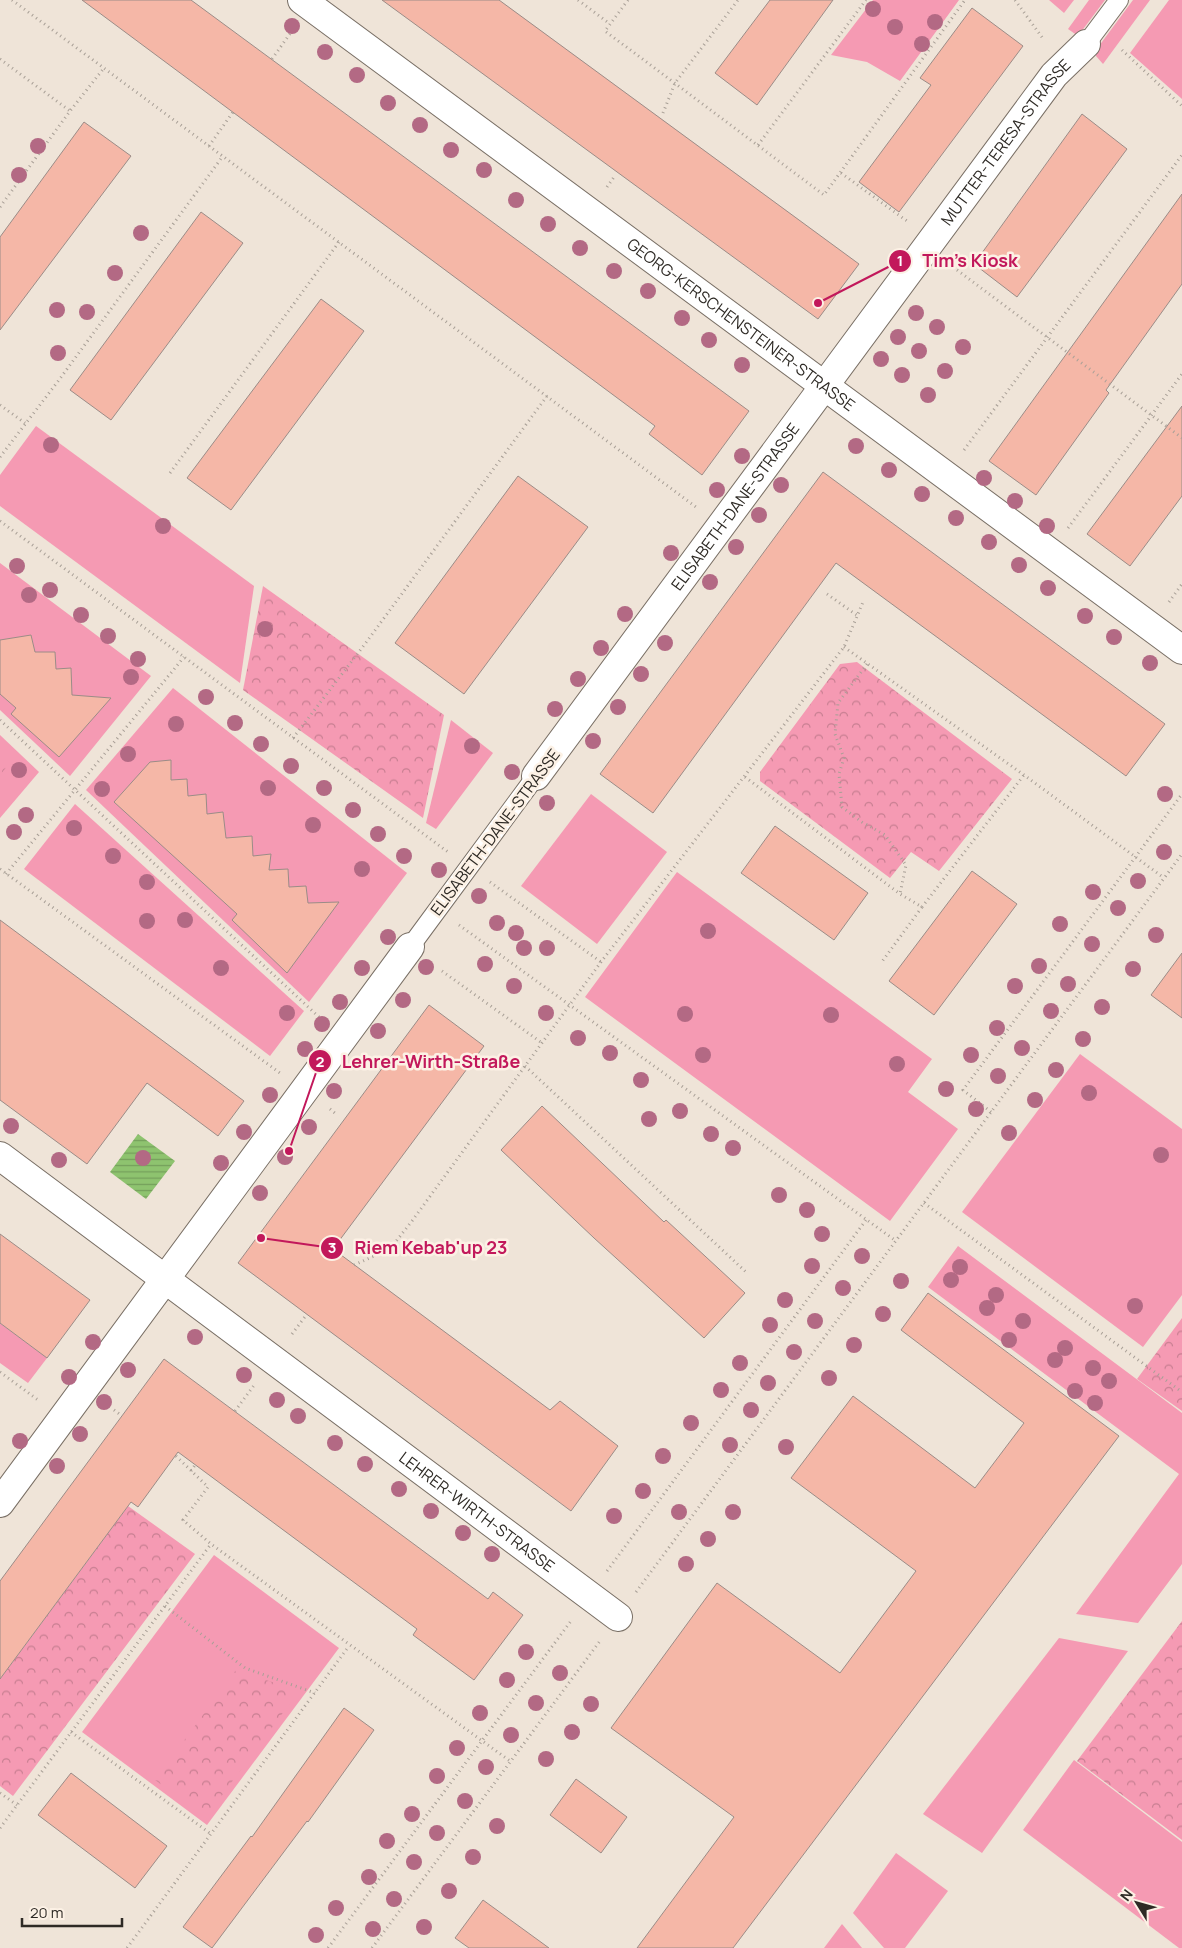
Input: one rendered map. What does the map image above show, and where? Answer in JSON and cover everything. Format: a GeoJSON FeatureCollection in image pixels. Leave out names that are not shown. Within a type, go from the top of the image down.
{"type":"FeatureCollection","features":[{"type":"Feature","properties":{"kind":"street","name":"GEORG-KERSCHENSTEINER-STRASSE"},"geometry":{"type":"LineString","coordinates":[[302,0],[1182,650]]}},
{"type":"Feature","properties":{"kind":"street","name":"MUTTER-TERESA-STRASSE"},"geometry":{"type":"LineString","coordinates":[[824,386],[1054,75],[1086,44]]}},
{"type":"Feature","properties":{"kind":"street","name":"ELISABETH-DANE-STRASSE"},"geometry":{"type":"LineString","coordinates":[[536,776],[824,386]]}},
{"type":"Feature","properties":{"kind":"street","name":"ELISABETH-DANE-STRASSE"},"geometry":{"type":"LineString","coordinates":[[0,1503],[410,947]]}},
{"type":"Feature","properties":{"kind":"street","name":"LEHRER-WIRTH-STRASSE"},"geometry":{"type":"LineString","coordinates":[[0,1156],[618,1617]]}},
{"type":"Feature","properties":{"kind":"lane","name":"MUTTER-TERESA-STRASSE"},"geometry":{"type":"LineString","coordinates":[[1086,44],[1119,0]]}},
{"type":"Feature","properties":{"kind":"lane","name":"ELISABETH-DANE-STRASSE"},"geometry":{"type":"LineString","coordinates":[[410,947],[536,776]]}},
{"type":"Feature","properties":{"kind":"path"},"geometry":{"type":"LineString","coordinates":[[12,0],[720,526]]}},
{"type":"Feature","properties":{"kind":"path"},"geometry":{"type":"LineString","coordinates":[[578,0],[610,24]]}},
{"type":"Feature","properties":{"kind":"path"},"geometry":{"type":"LineString","coordinates":[[628,0],[605,31],[824,195],[965,0]]}},
{"type":"Feature","properties":{"kind":"path"},"geometry":{"type":"LineString","coordinates":[[663,113],[675,83],[738,0]]}},
{"type":"Feature","properties":{"kind":"path"},"geometry":{"type":"LineString","coordinates":[[758,145],[866,0]]}},
{"type":"Feature","properties":{"kind":"path"},"geometry":{"type":"LineString","coordinates":[[1015,0],[1048,45]]}},
{"type":"Feature","properties":{"kind":"path"},"geometry":{"type":"LineString","coordinates":[[1122,50],[1182,106]]}},
{"type":"Feature","properties":{"kind":"path"},"geometry":{"type":"LineString","coordinates":[[0,59],[70,111]]}},
{"type":"Feature","properties":{"kind":"path"},"geometry":{"type":"LineString","coordinates":[[0,207],[104,68]]}},
{"type":"Feature","properties":{"kind":"path"},"geometry":{"type":"LineString","coordinates":[[209,146],[233,112]]}},
{"type":"Feature","properties":{"kind":"path"},"geometry":{"type":"LineString","coordinates":[[945,475],[1182,155]]}},
{"type":"Feature","properties":{"kind":"path"},"geometry":{"type":"LineString","coordinates":[[0,457],[59,380],[223,156]]}},
{"type":"Feature","properties":{"kind":"path"},"geometry":{"type":"LineString","coordinates":[[841,173],[914,226]]}},
{"type":"Feature","properties":{"kind":"path"},"geometry":{"type":"LineString","coordinates":[[606,188],[614,177]]}},
{"type":"Feature","properties":{"kind":"path"},"geometry":{"type":"LineString","coordinates":[[170,473],[339,242]]}},
{"type":"Feature","properties":{"kind":"path"},"geometry":{"type":"LineString","coordinates":[[958,270],[1182,438]]}},
{"type":"Feature","properties":{"kind":"path"},"geometry":{"type":"LineString","coordinates":[[1050,552],[1182,374]]}},
{"type":"Feature","properties":{"kind":"path"},"geometry":{"type":"LineString","coordinates":[[293,738],[365,644],[547,396]]}},
{"type":"Feature","properties":{"kind":"path"},"geometry":{"type":"LineString","coordinates":[[0,405],[25,423]]}},
{"type":"Feature","properties":{"kind":"path"},"geometry":{"type":"LineString","coordinates":[[0,521],[293,738],[601,962]]}},
{"type":"Feature","properties":{"kind":"path"},"geometry":{"type":"LineString","coordinates":[[827,594],[858,616]]}},
{"type":"Feature","properties":{"kind":"path"},"geometry":{"type":"LineString","coordinates":[[354,1265],[390,1249],[412,1221],[601,962],[844,647],[863,602]]}},
{"type":"Feature","properties":{"kind":"path"},"geometry":{"type":"LineString","coordinates":[[844,647],[1024,775],[1164,878]]}},
{"type":"Feature","properties":{"kind":"path"},"geometry":{"type":"LineString","coordinates":[[6,874],[184,657]]}},
{"type":"Feature","properties":{"kind":"path"},"geometry":{"type":"LineString","coordinates":[[867,664],[838,703],[834,734],[844,758],[839,774],[842,807],[862,822],[885,835],[906,865],[900,894]]}},
{"type":"Feature","properties":{"kind":"path"},"geometry":{"type":"LineString","coordinates":[[0,720],[342,1039]]}},
{"type":"Feature","properties":{"kind":"path"},"geometry":{"type":"LineString","coordinates":[[881,963],[1024,775]]}},
{"type":"Feature","properties":{"kind":"path"},"geometry":{"type":"LineString","coordinates":[[745,777],[900,894],[922,907]]}},
{"type":"Feature","properties":{"kind":"path"},"geometry":{"type":"LineString","coordinates":[[991,1112],[963,1090],[1182,794]]}},
{"type":"Feature","properties":{"kind":"path"},"geometry":{"type":"LineString","coordinates":[[648,1575],[1182,854]]}},
{"type":"Feature","properties":{"kind":"path"},"geometry":{"type":"LineString","coordinates":[[0,869],[304,1090]]}},
{"type":"Feature","properties":{"kind":"path"},"geometry":{"type":"LineString","coordinates":[[438,909],[896,1241]]}},
{"type":"Feature","properties":{"kind":"path"},"geometry":{"type":"LineString","coordinates":[[442,971],[542,1043]]}},
{"type":"Feature","properties":{"kind":"path"},"geometry":{"type":"LineString","coordinates":[[525,1066],[746,1272]]}},
{"type":"Feature","properties":{"kind":"path"},"geometry":{"type":"LineString","coordinates":[[924,1202],[1182,1392]]}},
{"type":"Feature","properties":{"kind":"path"},"geometry":{"type":"LineString","coordinates":[[0,1372],[63,1418]]}},
{"type":"Feature","properties":{"kind":"path"},"geometry":{"type":"LineString","coordinates":[[114,1410],[122,1416]]}},
{"type":"Feature","properties":{"kind":"path"},"geometry":{"type":"LineString","coordinates":[[176,1456],[208,1487],[183,1520],[211,1544],[349,1646],[510,1761]]}},
{"type":"Feature","properties":{"kind":"path"},"geometry":{"type":"LineString","coordinates":[[191,1470],[195,1465]]}},
{"type":"Feature","properties":{"kind":"path"},"geometry":{"type":"LineString","coordinates":[[0,1828],[211,1544]]}},
{"type":"Feature","properties":{"kind":"path"},"geometry":{"type":"LineString","coordinates":[[165,1606],[246,1668],[315,1693]]}},
{"type":"Feature","properties":{"kind":"path"},"geometry":{"type":"LineString","coordinates":[[127,1948],[349,1646]]}},
{"type":"Feature","properties":{"kind":"path"},"geometry":{"type":"LineString","coordinates":[[372,1948],[585,1661]]}},
{"type":"Feature","properties":{"kind":"path"},"geometry":{"type":"LineString","coordinates":[[71,1732],[211,1834]]}},
{"type":"Feature","properties":{"kind":"path"},"geometry":{"type":"LineString","coordinates":[[0,1793],[17,1805]]}},
{"type":"Feature","properties":{"kind":"green space"},"geometry":{"type":"Polygon","coordinates":[[[873,0],[959,0],[900,81],[867,62],[831,55],[873,0]]]}},
{"type":"Feature","properties":{"kind":"green space"},"geometry":{"type":"Polygon","coordinates":[[[1049,0],[1074,0],[1064,13],[1049,0]]]}},
{"type":"Feature","properties":{"kind":"green space"},"geometry":{"type":"Polygon","coordinates":[[[1089,0],[1105,0],[1078,36],[1068,29],[1089,0]]]}},
{"type":"Feature","properties":{"kind":"green space"},"geometry":{"type":"Polygon","coordinates":[[[1133,0],[1150,0],[1103,64],[1096,56],[1096,50],[1133,0]]]}},
{"type":"Feature","properties":{"kind":"green space"},"geometry":{"type":"Polygon","coordinates":[[[1169,0],[1182,0],[1182,99],[1130,53],[1169,0]]]}},
{"type":"Feature","properties":{"kind":"green space"},"geometry":{"type":"Polygon","coordinates":[[[36,426],[254,586],[240,683],[0,506],[0,475],[36,426]]]}},
{"type":"Feature","properties":{"kind":"green space"},"geometry":{"type":"Polygon","coordinates":[[[0,563],[151,676],[70,776],[0,710],[0,563]]]}},
{"type":"Feature","properties":{"kind":"green space"},"geometry":{"type":"Polygon","coordinates":[[[263,586],[444,715],[423,818],[243,690],[263,586]]]}},
{"type":"Feature","properties":{"kind":"green space"},"geometry":{"type":"Polygon","coordinates":[[[857,662],[1012,779],[939,871],[911,852],[890,878],[760,781],[760,772],[840,664],[857,662]]]}},
{"type":"Feature","properties":{"kind":"green space"},"geometry":{"type":"Polygon","coordinates":[[[173,688],[407,873],[309,1002],[86,790],[173,688]]]}},
{"type":"Feature","properties":{"kind":"green space"},"geometry":{"type":"Polygon","coordinates":[[[451,720],[493,753],[436,829],[426,823],[451,720]]]}},
{"type":"Feature","properties":{"kind":"green space"},"geometry":{"type":"Polygon","coordinates":[[[0,735],[39,772],[0,818],[0,735]]]}},
{"type":"Feature","properties":{"kind":"green space"},"geometry":{"type":"Polygon","coordinates":[[[0,751],[12,760],[0,775],[0,751]]]}},
{"type":"Feature","properties":{"kind":"green space"},"geometry":{"type":"Polygon","coordinates":[[[591,794],[667,852],[597,944],[521,886],[591,794]]]}},
{"type":"Feature","properties":{"kind":"green space"},"geometry":{"type":"Polygon","coordinates":[[[75,804],[304,1011],[270,1056],[24,869],[75,804]]]}},
{"type":"Feature","properties":{"kind":"green space"},"geometry":{"type":"Polygon","coordinates":[[[677,872],[932,1059],[908,1092],[958,1129],[890,1221],[585,997],[677,872]]]}},
{"type":"Feature","properties":{"kind":"green space"},"geometry":{"type":"Polygon","coordinates":[[[1080,1054],[1182,1129],[1182,1295],[1143,1347],[962,1212],[1080,1054]]]}},
{"type":"Feature","properties":{"kind":"green space"},"geometry":{"type":"Polygon","coordinates":[[[958,1246],[1182,1413],[1182,1564],[1138,1623],[1076,1614],[1179,1474],[928,1287],[958,1246]]]}},
{"type":"Feature","properties":{"kind":"green space"},"geometry":{"type":"Polygon","coordinates":[[[1182,1318],[1182,1411],[1137,1379],[1182,1318]]]}},
{"type":"Feature","properties":{"kind":"green space"},"geometry":{"type":"Polygon","coordinates":[[[0,1323],[47,1358],[28,1383],[0,1363],[0,1323]]]}},
{"type":"Feature","properties":{"kind":"green space"},"geometry":{"type":"Polygon","coordinates":[[[128,1506],[195,1554],[13,1796],[0,1786],[0,1679],[128,1506]]]}},
{"type":"Feature","properties":{"kind":"green space"},"geometry":{"type":"Polygon","coordinates":[[[214,1555],[339,1648],[207,1825],[82,1732],[214,1555]]]}},
{"type":"Feature","properties":{"kind":"green space"},"geometry":{"type":"Polygon","coordinates":[[[1182,1621],[1182,1840],[1077,1761],[1182,1621]]]}},
{"type":"Feature","properties":{"kind":"green space"},"geometry":{"type":"Polygon","coordinates":[[[1059,1638],[1128,1651],[982,1853],[923,1814],[1059,1638]]]}},
{"type":"Feature","properties":{"kind":"green space"},"geometry":{"type":"Polygon","coordinates":[[[236,1670],[299,1691],[206,1817],[155,1780],[236,1670]]]}},
{"type":"Feature","properties":{"kind":"green space"},"geometry":{"type":"Polygon","coordinates":[[[1074,1760],[1182,1842],[1182,1948],[1179,1948],[1023,1830],[1074,1760]]]}},
{"type":"Feature","properties":{"kind":"green space"},"geometry":{"type":"Polygon","coordinates":[[[896,1853],[948,1891],[905,1948],[884,1948],[853,1913],[896,1853]]]}},
{"type":"Feature","properties":{"kind":"green space"},"geometry":{"type":"Polygon","coordinates":[[[842,1924],[862,1948],[824,1948],[842,1924]]]}},
{"type":"Feature","properties":{"kind":"shaded area"},"geometry":{"type":"Polygon","coordinates":[[[138,1134],[175,1161],[146,1199],[110,1172],[138,1134]]]}},
{"type":"Feature","properties":{"kind":"building"},"geometry":{"type":"Polygon","coordinates":[[[82,0],[191,0],[749,411],[702,475],[649,434],[655,426],[82,0]]]}},
{"type":"Feature","properties":{"kind":"building"},"geometry":{"type":"Polygon","coordinates":[[[382,0],[499,0],[859,264],[818,319],[382,0]]]}},
{"type":"Feature","properties":{"kind":"building"},"geometry":{"type":"Polygon","coordinates":[[[770,0],[833,0],[757,105],[715,73],[770,0]]]}},
{"type":"Feature","properties":{"kind":"building"},"geometry":{"type":"Polygon","coordinates":[[[972,8],[1023,46],[899,212],[859,182],[931,85],[920,78],[972,8]]]}},
{"type":"Feature","properties":{"kind":"building"},"geometry":{"type":"Polygon","coordinates":[[[1082,114],[1127,149],[1017,297],[974,264],[1082,114]]]}},
{"type":"Feature","properties":{"kind":"building"},"geometry":{"type":"Polygon","coordinates":[[[84,122],[131,156],[0,330],[0,237],[84,122]]]}},
{"type":"Feature","properties":{"kind":"building"},"geometry":{"type":"Polygon","coordinates":[[[1182,194],[1182,284],[1106,390],[1109,393],[1036,495],[989,461],[1182,194]]]}},
{"type":"Feature","properties":{"kind":"building"},"geometry":{"type":"Polygon","coordinates":[[[201,212],[243,243],[111,420],[70,390],[201,212]]]}},
{"type":"Feature","properties":{"kind":"building"},"geometry":{"type":"Polygon","coordinates":[[[321,299],[364,331],[231,510],[187,478],[321,299]]]}},
{"type":"Feature","properties":{"kind":"building"},"geometry":{"type":"Polygon","coordinates":[[[1182,406],[1182,496],[1130,566],[1087,534],[1182,406]]]}},
{"type":"Feature","properties":{"kind":"building"},"geometry":{"type":"Polygon","coordinates":[[[823,472],[1165,724],[1126,776],[836,563],[653,813],[600,774],[823,472]]]}},
{"type":"Feature","properties":{"kind":"building"},"geometry":{"type":"Polygon","coordinates":[[[518,476],[588,527],[464,694],[395,643],[518,476]]]}},
{"type":"Feature","properties":{"kind":"building"},"geometry":{"type":"Polygon","coordinates":[[[31,635],[35,652],[55,652],[56,669],[71,668],[72,695],[111,698],[59,757],[11,714],[16,708],[0,694],[0,640],[31,635]]]}},
{"type":"Feature","properties":{"kind":"building"},"geometry":{"type":"Polygon","coordinates":[[[171,760],[171,780],[187,779],[188,796],[206,794],[207,814],[223,812],[226,838],[252,836],[253,856],[271,854],[269,870],[288,869],[289,887],[306,886],[308,903],[339,902],[287,973],[232,920],[237,914],[114,802],[150,762],[171,760]]]}},
{"type":"Feature","properties":{"kind":"building"},"geometry":{"type":"Polygon","coordinates":[[[775,826],[868,893],[834,940],[741,873],[775,826]]]}},
{"type":"Feature","properties":{"kind":"building"},"geometry":{"type":"Polygon","coordinates":[[[972,871],[1017,904],[934,1015],[889,981],[972,871]]]}},
{"type":"Feature","properties":{"kind":"building"},"geometry":{"type":"Polygon","coordinates":[[[0,920],[244,1101],[218,1136],[147,1083],[87,1164],[0,1100],[0,920]]]}},
{"type":"Feature","properties":{"kind":"building"},"geometry":{"type":"Polygon","coordinates":[[[1182,953],[1182,1018],[1151,995],[1182,953]]]}},
{"type":"Feature","properties":{"kind":"building"},"geometry":{"type":"Polygon","coordinates":[[[429,1005],[484,1046],[333,1249],[550,1410],[560,1401],[618,1446],[571,1511],[238,1263],[429,1005]]]}},
{"type":"Feature","properties":{"kind":"building"},"geometry":{"type":"Polygon","coordinates":[[[542,1106],[664,1222],[666,1220],[745,1293],[704,1338],[501,1150],[542,1106]]]}},
{"type":"Feature","properties":{"kind":"building"},"geometry":{"type":"Polygon","coordinates":[[[0,1234],[90,1300],[47,1358],[0,1323],[0,1234]]]}},
{"type":"Feature","properties":{"kind":"building"},"geometry":{"type":"Polygon","coordinates":[[[928,1293],[1119,1436],[733,1948],[637,1948],[734,1817],[611,1728],[717,1583],[840,1673],[916,1571],[791,1478],[853,1396],[975,1488],[1024,1423],[901,1330],[928,1293]]]}},
{"type":"Feature","properties":{"kind":"building"},"geometry":{"type":"Polygon","coordinates":[[[164,1359],[488,1599],[493,1592],[523,1615],[474,1680],[413,1635],[417,1629],[178,1452],[138,1507],[131,1502],[0,1679],[0,1581],[164,1359]]]}},
{"type":"Feature","properties":{"kind":"building"},"geometry":{"type":"Polygon","coordinates":[[[344,1708],[374,1730],[308,1822],[212,1948],[183,1927],[252,1837],[344,1708]]]}},
{"type":"Feature","properties":{"kind":"building"},"geometry":{"type":"Polygon","coordinates":[[[71,1773],[167,1846],[135,1888],[38,1815],[71,1773]]]}},
{"type":"Feature","properties":{"kind":"building"},"geometry":{"type":"Polygon","coordinates":[[[576,1779],[627,1817],[601,1853],[550,1815],[576,1779]]]}},
{"type":"Feature","properties":{"kind":"building"},"geometry":{"type":"Polygon","coordinates":[[[483,1900],[549,1948],[469,1948],[455,1938],[483,1900]]]}},
{"type":"Feature","properties":{"kind":"place","name":"Tim's Kiosk"},"geometry":{"type":"Point","coordinates":[818,303]}},
{"type":"Feature","properties":{"kind":"place","name":"Lehrer-Wirth-Straße"},"geometry":{"type":"Point","coordinates":[289,1151]}},
{"type":"Feature","properties":{"kind":"place","name":"Riem Kebab'up 23"},"geometry":{"type":"Point","coordinates":[261,1238]}}]}
